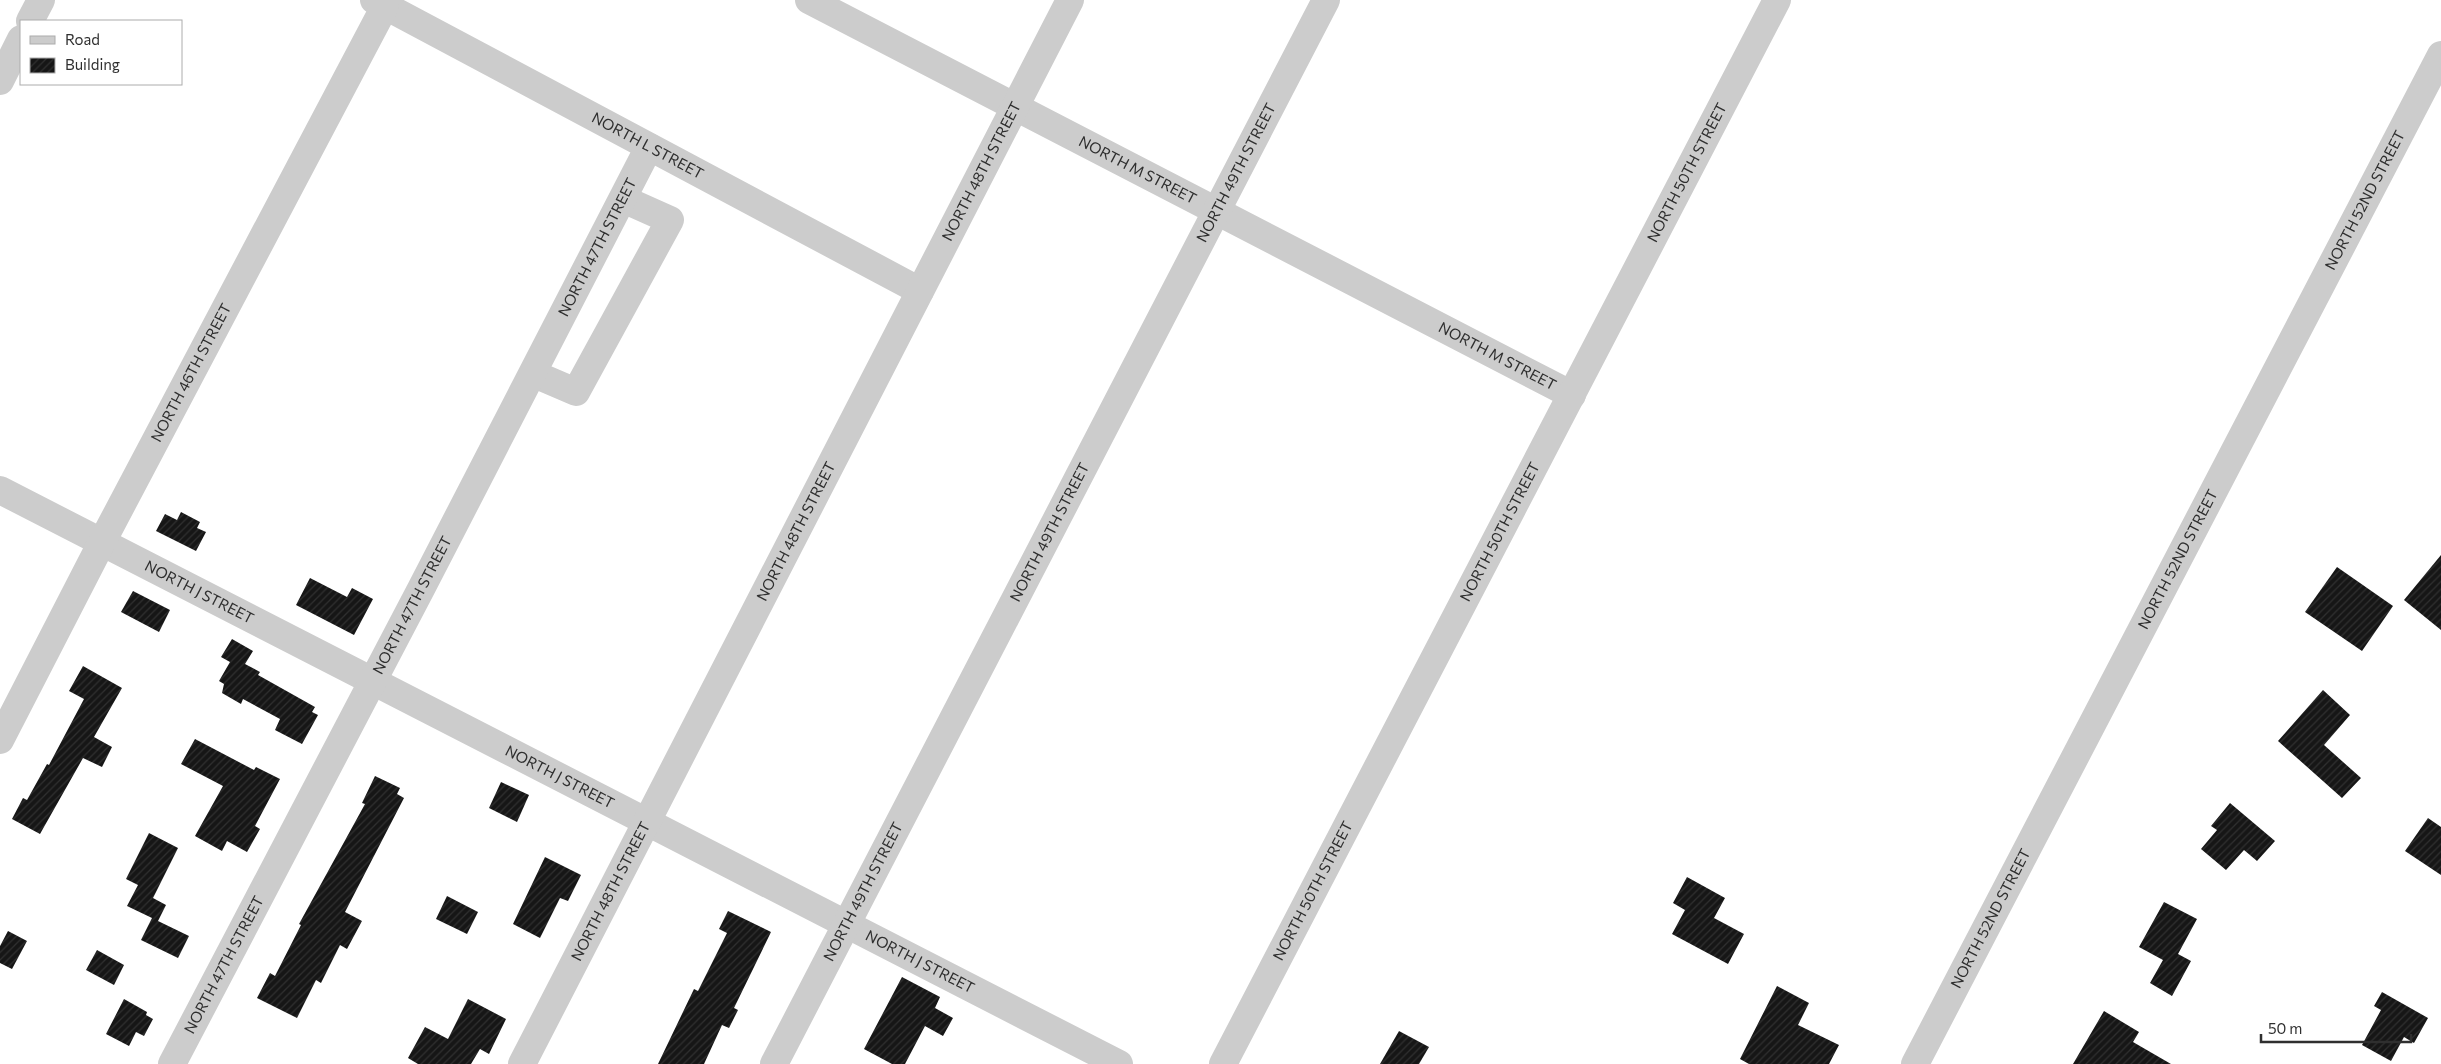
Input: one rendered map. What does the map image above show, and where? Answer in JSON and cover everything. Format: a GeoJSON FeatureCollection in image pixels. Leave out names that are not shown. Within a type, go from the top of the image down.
{"type":"FeatureCollection","features":[{"type":"Feature","properties":{"kind":"street"},"geometry":{"type":"LineString","coordinates":[[31,20],[41,0]]}},
{"type":"Feature","properties":{"kind":"street","name":"NORTH M STREET"},"geometry":{"type":"LineString","coordinates":[[810,0],[1572,395]]}},
{"type":"Feature","properties":{"kind":"street","name":"NORTH 48TH STREET"},"geometry":{"type":"LineString","coordinates":[[522,1064],[1070,0]]}},
{"type":"Feature","properties":{"kind":"street","name":"NORTH 49TH STREET"},"geometry":{"type":"LineString","coordinates":[[774,1064],[1326,0]]}},
{"type":"Feature","properties":{"kind":"street","name":"NORTH 50TH STREET"},"geometry":{"type":"LineString","coordinates":[[1223,1064],[1777,0]]}},
{"type":"Feature","properties":{"kind":"street","name":"NORTH L STREET"},"geometry":{"type":"LineString","coordinates":[[380,3],[920,291]]}},
{"type":"Feature","properties":{"kind":"street","name":"NORTH 46TH STREET"},"geometry":{"type":"LineString","coordinates":[[0,740],[380,3]]}},
{"type":"Feature","properties":{"kind":"street"},"geometry":{"type":"LineString","coordinates":[[0,81],[20,41]]}},
{"type":"Feature","properties":{"kind":"street","name":"NORTH 52ND STREET"},"geometry":{"type":"LineString","coordinates":[[1915,1064],[2441,55]]}},
{"type":"Feature","properties":{"kind":"street","name":"NORTH 47TH STREET"},"geometry":{"type":"LineString","coordinates":[[172,1064],[534,374],[649,147]]}},
{"type":"Feature","properties":{"kind":"street"},"geometry":{"type":"LineString","coordinates":[[534,374],[576,392],[670,220],[623,199]]}},
{"type":"Feature","properties":{"kind":"street","name":"NORTH J STREET"},"geometry":{"type":"LineString","coordinates":[[0,490],[1119,1064]]}},
{"type":"Feature","properties":{"kind":"building"},"geometry":{"type":"Polygon","coordinates":[[[181,512],[200,522],[197,528],[206,532],[196,551],[156,531],[165,514],[177,520],[181,512]]]}},
{"type":"Feature","properties":{"kind":"building"},"geometry":{"type":"Polygon","coordinates":[[[2441,555],[2441,630],[2404,600],[2441,555]]]}},
{"type":"Feature","properties":{"kind":"building"},"geometry":{"type":"Polygon","coordinates":[[[2337,567],[2393,606],[2362,651],[2305,612],[2337,567]]]}},
{"type":"Feature","properties":{"kind":"building"},"geometry":{"type":"Polygon","coordinates":[[[310,578],[347,597],[352,588],[373,599],[354,635],[296,605],[310,578]]]}},
{"type":"Feature","properties":{"kind":"building"},"geometry":{"type":"Polygon","coordinates":[[[133,591],[170,610],[159,632],[121,612],[133,591]]]}},
{"type":"Feature","properties":{"kind":"building"},"geometry":{"type":"Polygon","coordinates":[[[232,639],[253,651],[245,664],[260,672],[258,675],[315,707],[312,712],[318,715],[302,744],[275,730],[280,719],[243,699],[241,704],[222,693],[224,684],[219,681],[230,662],[221,657],[232,639]]]}},
{"type":"Feature","properties":{"kind":"building"},"geometry":{"type":"Polygon","coordinates":[[[83,666],[122,688],[94,737],[112,747],[102,767],[83,758],[40,834],[12,819],[23,798],[27,800],[47,764],[49,765],[84,699],[69,691],[83,666]]]}},
{"type":"Feature","properties":{"kind":"building"},"geometry":{"type":"Polygon","coordinates":[[[2323,690],[2350,715],[2324,745],[2361,778],[2342,798],[2278,741],[2323,690]]]}},
{"type":"Feature","properties":{"kind":"building"},"geometry":{"type":"Polygon","coordinates":[[[195,739],[254,770],[256,767],[280,779],[255,826],[260,829],[247,852],[227,841],[222,851],[195,836],[223,786],[181,764],[195,739]]]}},
{"type":"Feature","properties":{"kind":"building"},"geometry":{"type":"Polygon","coordinates":[[[375,776],[400,788],[397,794],[404,798],[345,912],[362,921],[347,949],[340,945],[321,983],[316,980],[297,1018],[257,998],[270,973],[275,976],[301,925],[299,924],[365,804],[362,803],[375,776]]]}},
{"type":"Feature","properties":{"kind":"building"},"geometry":{"type":"Polygon","coordinates":[[[501,782],[529,795],[517,822],[489,808],[501,782]]]}},
{"type":"Feature","properties":{"kind":"building"},"geometry":{"type":"Polygon","coordinates":[[[2230,803],[2275,841],[2257,861],[2244,850],[2226,870],[2201,849],[2217,830],[2211,826],[2230,803]]]}},
{"type":"Feature","properties":{"kind":"building"},"geometry":{"type":"Polygon","coordinates":[[[2428,818],[2441,827],[2441,875],[2405,851],[2428,818]]]}},
{"type":"Feature","properties":{"kind":"building"},"geometry":{"type":"Polygon","coordinates":[[[149,833],[178,848],[153,898],[166,905],[158,921],[189,936],[178,958],[141,940],[152,918],[127,906],[138,885],[126,879],[149,833]]]}},
{"type":"Feature","properties":{"kind":"building"},"geometry":{"type":"Polygon","coordinates":[[[545,857],[581,875],[568,901],[560,898],[540,938],[513,924],[545,857]]]}},
{"type":"Feature","properties":{"kind":"building"},"geometry":{"type":"Polygon","coordinates":[[[1687,877],[1725,898],[1714,918],[1744,934],[1728,964],[1672,934],[1685,910],[1673,903],[1687,877]]]}},
{"type":"Feature","properties":{"kind":"building"},"geometry":{"type":"Polygon","coordinates":[[[447,896],[478,912],[467,934],[436,919],[447,896]]]}},
{"type":"Feature","properties":{"kind":"building"},"geometry":{"type":"Polygon","coordinates":[[[2164,902],[2197,919],[2178,954],[2191,961],[2172,996],[2150,983],[2163,960],[2139,947],[2164,902]]]}},
{"type":"Feature","properties":{"kind":"building"},"geometry":{"type":"Polygon","coordinates":[[[728,911],[771,932],[734,1008],[738,1010],[729,1028],[722,1025],[704,1064],[658,1064],[694,989],[698,991],[727,933],[719,929],[728,911]]]}},
{"type":"Feature","properties":{"kind":"building"},"geometry":{"type":"Polygon","coordinates":[[[8,931],[27,941],[12,969],[0,963],[0,946],[8,931]]]}},
{"type":"Feature","properties":{"kind":"building"},"geometry":{"type":"Polygon","coordinates":[[[97,950],[124,965],[114,985],[86,970],[97,950]]]}},
{"type":"Feature","properties":{"kind":"building"},"geometry":{"type":"Polygon","coordinates":[[[902,977],[940,997],[935,1008],[953,1018],[943,1036],[925,1026],[905,1064],[892,1064],[864,1049],[902,977]]]}},
{"type":"Feature","properties":{"kind":"building"},"geometry":{"type":"Polygon","coordinates":[[[1777,986],[1809,1003],[1798,1025],[1839,1045],[1829,1064],[1749,1064],[1740,1059],[1777,986]]]}},
{"type":"Feature","properties":{"kind":"building"},"geometry":{"type":"Polygon","coordinates":[[[2382,992],[2428,1018],[2414,1043],[2404,1037],[2391,1061],[2362,1045],[2381,1010],[2374,1006],[2382,992]]]}},
{"type":"Feature","properties":{"kind":"building"},"geometry":{"type":"Polygon","coordinates":[[[124,999],[147,1012],[146,1015],[153,1019],[144,1036],[136,1032],[129,1046],[106,1034],[124,999]]]}},
{"type":"Feature","properties":{"kind":"building"},"geometry":{"type":"Polygon","coordinates":[[[468,999],[506,1019],[489,1054],[480,1049],[471,1064],[418,1064],[408,1058],[425,1027],[448,1039],[468,999]]]}},
{"type":"Feature","properties":{"kind":"building"},"geometry":{"type":"Polygon","coordinates":[[[2104,1011],[2139,1032],[2133,1042],[2171,1064],[2073,1064],[2104,1011]]]}},
{"type":"Feature","properties":{"kind":"building"},"geometry":{"type":"Polygon","coordinates":[[[1399,1031],[1429,1047],[1419,1064],[1380,1064],[1399,1031]]]}}]}
